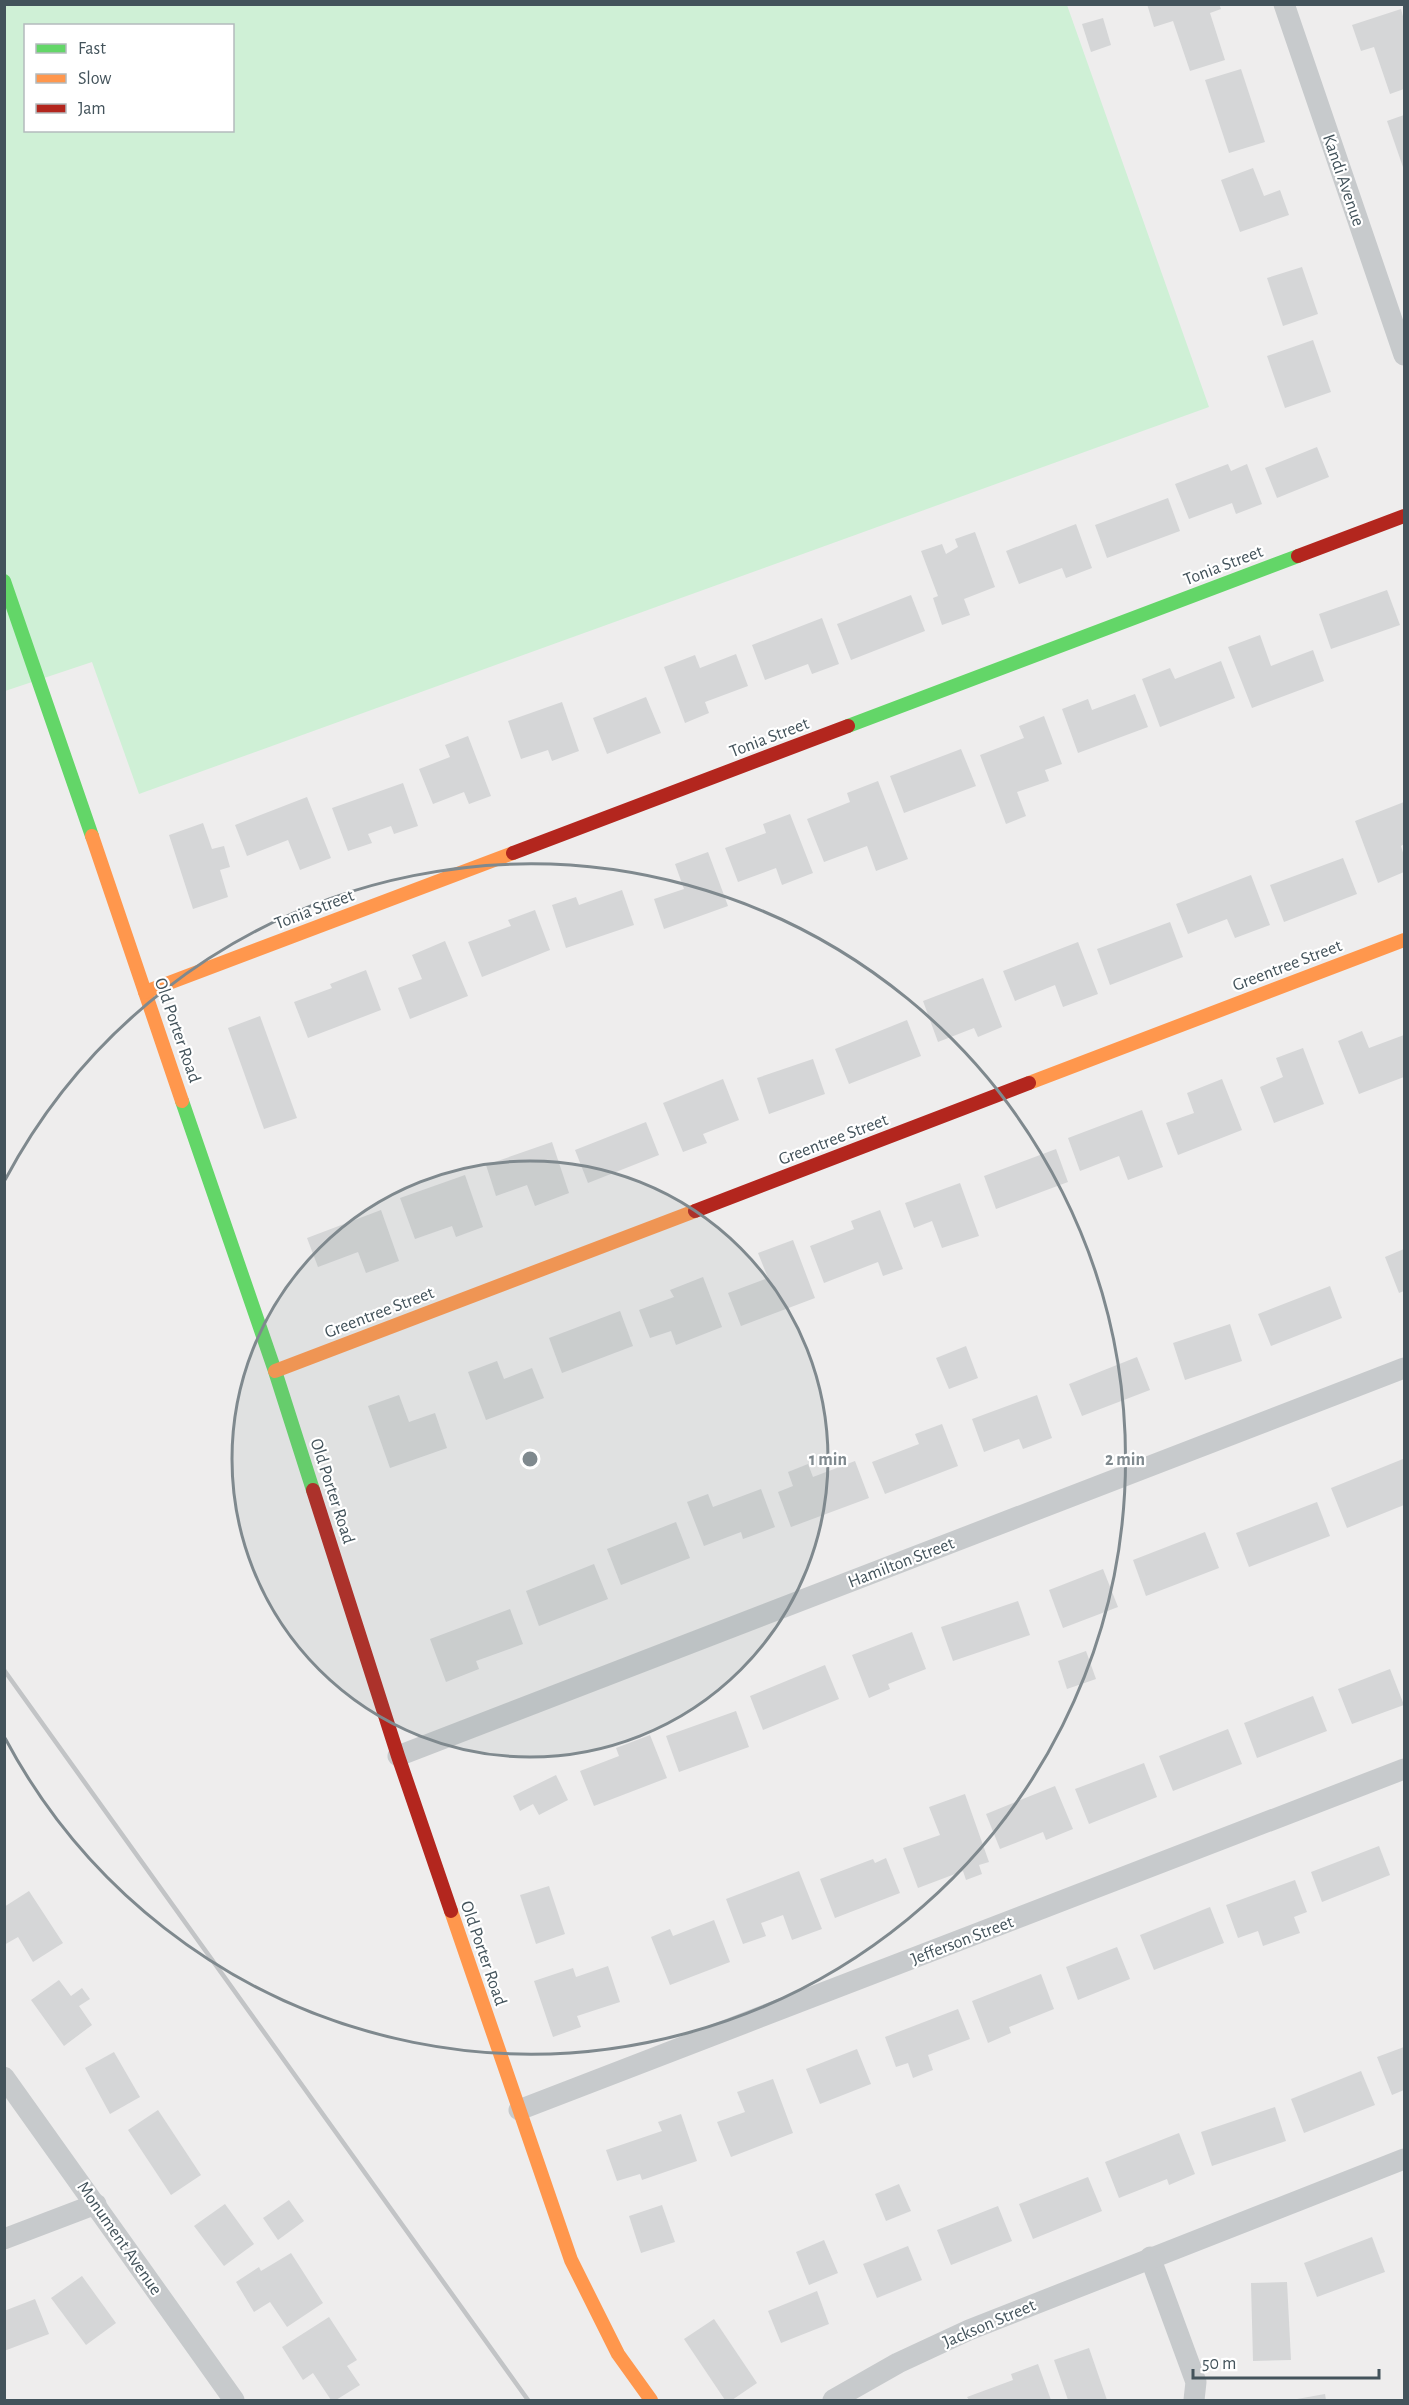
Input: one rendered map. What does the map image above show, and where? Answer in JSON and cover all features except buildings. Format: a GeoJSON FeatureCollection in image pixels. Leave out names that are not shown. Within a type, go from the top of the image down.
{"type":"FeatureCollection","features":[{"type":"Feature","properties":{"kind":"street","name":"Kandi Avenue"},"geometry":{"type":"LineString","coordinates":[[1284,4],[1404,355]]}},
{"type":"Feature","properties":{"kind":"street","name":"Tonia Street"},"geometry":{"type":"LineString","coordinates":[[145,992],[1404,516]]}},
{"type":"Feature","properties":{"kind":"street","name":"Old Porter Road"},"geometry":{"type":"LineString","coordinates":[[4,581],[275,1371],[398,1756],[571,2260],[618,2354],[651,2400]]}},
{"type":"Feature","properties":{"kind":"street","name":"Greentree Street"},"geometry":{"type":"LineString","coordinates":[[275,1371],[1404,940]]}},
{"type":"Feature","properties":{"kind":"street","name":"Hamilton Street"},"geometry":{"type":"LineString","coordinates":[[398,1756],[1404,1368]]}},
{"type":"Feature","properties":{"kind":"street","name":"Jefferson Street"},"geometry":{"type":"LineString","coordinates":[[519,2110],[1404,1769]]}},
{"type":"Feature","properties":{"kind":"street","name":"Monument Avenue"},"geometry":{"type":"LineString","coordinates":[[4,2077],[234,2400]]}},
{"type":"Feature","properties":{"kind":"street","name":"Jackson Street"},"geometry":{"type":"LineString","coordinates":[[833,2400],[898,2363],[969,2330],[1404,2158]]}},
{"type":"Feature","properties":{"kind":"street"},"geometry":{"type":"LineString","coordinates":[[4,2239],[96,2204]]}},
{"type":"Feature","properties":{"kind":"street"},"geometry":{"type":"LineString","coordinates":[[1150,2257],[1196,2382],[1194,2400]]}},
{"type":"Feature","properties":{"kind":"green space"},"geometry":{"type":"Polygon","coordinates":[[[4,5],[1067,5],[1209,407],[139,794],[92,662],[5,691],[4,5]]]}},
{"type":"Feature","properties":{"kind":"railway"},"geometry":{"type":"LineString","coordinates":[[4,1670],[528,2400]]}},
{"type":"Feature","properties":{"kind":"traffic: fast"},"geometry":{"type":"LineString","coordinates":[[848,726],[1298,556]]}},
{"type":"Feature","properties":{"kind":"traffic: fast"},"geometry":{"type":"LineString","coordinates":[[4,581],[92,836]]}},
{"type":"Feature","properties":{"kind":"traffic: fast"},"geometry":{"type":"LineString","coordinates":[[182,1101],[275,1371],[313,1490]]}},
{"type":"Feature","properties":{"kind":"traffic: slow"},"geometry":{"type":"LineString","coordinates":[[92,836],[182,1101]]}},
{"type":"Feature","properties":{"kind":"traffic: slow"},"geometry":{"type":"LineString","coordinates":[[145,992],[513,853]]}},
{"type":"Feature","properties":{"kind":"traffic: slow"},"geometry":{"type":"LineString","coordinates":[[1029,1083],[1404,940]]}},
{"type":"Feature","properties":{"kind":"traffic: slow"},"geometry":{"type":"LineString","coordinates":[[275,1371],[695,1211]]}},
{"type":"Feature","properties":{"kind":"traffic: slow"},"geometry":{"type":"LineString","coordinates":[[451,1911],[571,2260],[618,2354],[651,2400]]}},
{"type":"Feature","properties":{"kind":"traffic: jam"},"geometry":{"type":"LineString","coordinates":[[1298,556],[1404,516]]}},
{"type":"Feature","properties":{"kind":"traffic: jam"},"geometry":{"type":"LineString","coordinates":[[513,853],[848,726]]}},
{"type":"Feature","properties":{"kind":"traffic: jam"},"geometry":{"type":"LineString","coordinates":[[695,1211],[1029,1083]]}},
{"type":"Feature","properties":{"kind":"traffic: jam"},"geometry":{"type":"LineString","coordinates":[[313,1490],[398,1756],[451,1911]]}}]}
